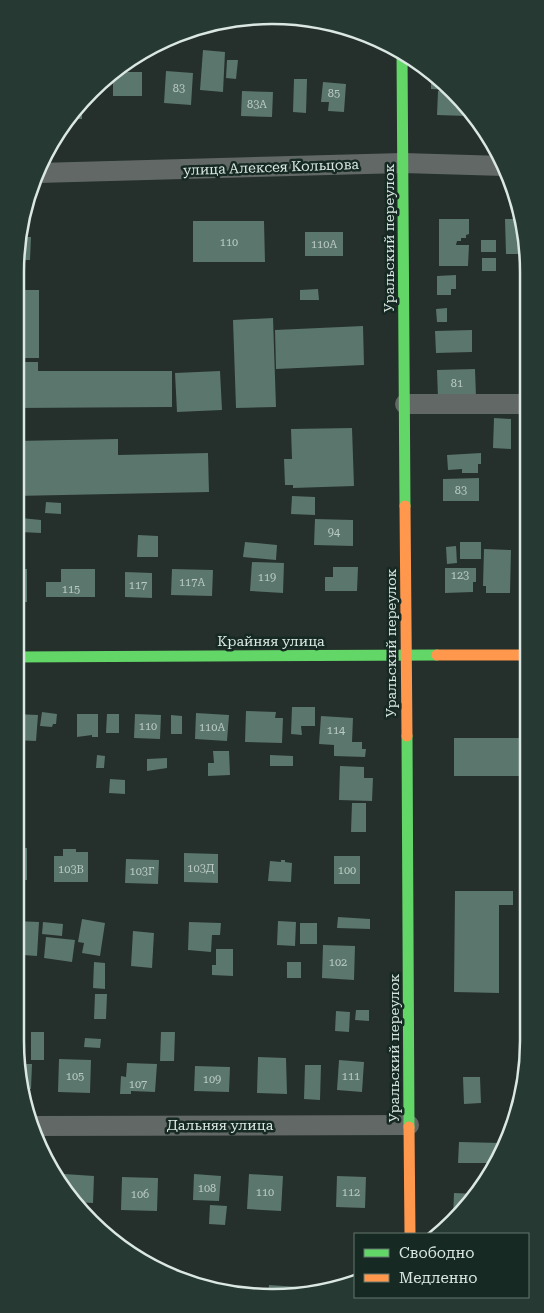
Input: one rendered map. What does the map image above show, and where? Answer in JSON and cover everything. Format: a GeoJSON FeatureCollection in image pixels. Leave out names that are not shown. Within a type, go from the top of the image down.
{"type":"FeatureCollection","features":[{"type":"Feature","properties":{"kind":"street","name":"Уральский переулок"},"geometry":{"type":"LineString","coordinates":[[402,61],[410,1233]]}},
{"type":"Feature","properties":{"kind":"street","name":"улица Алексея Кольцова"},"geometry":{"type":"LineString","coordinates":[[45,173],[404,163],[497,166]]}},
{"type":"Feature","properties":{"kind":"street"},"geometry":{"type":"LineString","coordinates":[[405,404],[520,404]]}},
{"type":"Feature","properties":{"kind":"street","name":"Крайняя улица"},"geometry":{"type":"LineString","coordinates":[[24,657],[520,655]]}},
{"type":"Feature","properties":{"kind":"street","name":"Дальняя улица"},"geometry":{"type":"LineString","coordinates":[[39,1126],[409,1125]]}},
{"type":"Feature","properties":{"kind":"building"},"geometry":{"type":"Polygon","coordinates":[[[203,50],[225,52],[223,92],[200,90],[203,50]]]}},
{"type":"Feature","properties":{"kind":"building"},"geometry":{"type":"Polygon","coordinates":[[[227,60],[238,60],[236,79],[226,78],[227,60]]]}},
{"type":"Feature","properties":{"kind":"building"},"geometry":{"type":"Polygon","coordinates":[[[166,71],[193,73],[191,105],[164,103],[166,71]]]}},
{"type":"Feature","properties":{"kind":"building"},"geometry":{"type":"Polygon","coordinates":[[[125,72],[142,72],[142,96],[113,96],[113,81],[125,72]]]}},
{"type":"Feature","properties":{"kind":"building"},"geometry":{"type":"Polygon","coordinates":[[[294,79],[307,79],[306,113],[293,112],[294,79]]]}},
{"type":"Feature","properties":{"kind":"building"},"geometry":{"type":"Polygon","coordinates":[[[431,81],[441,90],[431,89],[431,81]]]}},
{"type":"Feature","properties":{"kind":"building"},"geometry":{"type":"Polygon","coordinates":[[[323,82],[346,84],[344,112],[328,111],[329,102],[321,102],[323,82]]]}},
{"type":"Feature","properties":{"kind":"building"},"geometry":{"type":"Polygon","coordinates":[[[242,91],[273,92],[272,117],[241,116],[242,91]]]}},
{"type":"Feature","properties":{"kind":"building"},"geometry":{"type":"Polygon","coordinates":[[[438,91],[443,91],[465,116],[437,115],[438,91]]]}},
{"type":"Feature","properties":{"kind":"building"},"geometry":{"type":"Polygon","coordinates":[[[82,112],[82,119],[77,119],[82,112]]]}},
{"type":"Feature","properties":{"kind":"building"},"geometry":{"type":"Polygon","coordinates":[[[439,219],[469,219],[469,234],[466,235],[466,238],[461,238],[461,241],[457,241],[456,245],[469,245],[468,266],[439,266],[439,219]]]}},
{"type":"Feature","properties":{"kind":"building"},"geometry":{"type":"Polygon","coordinates":[[[505,219],[514,219],[520,254],[506,254],[505,219]]]}},
{"type":"Feature","properties":{"kind":"building"},"geometry":{"type":"Polygon","coordinates":[[[193,221],[264,221],[265,262],[193,262],[193,221]]]}},
{"type":"Feature","properties":{"kind":"building"},"geometry":{"type":"Polygon","coordinates":[[[305,232],[343,232],[343,256],[305,256],[305,232]]]}},
{"type":"Feature","properties":{"kind":"building"},"geometry":{"type":"Polygon","coordinates":[[[27,237],[31,237],[30,260],[24,260],[27,237]]]}},
{"type":"Feature","properties":{"kind":"building"},"geometry":{"type":"Polygon","coordinates":[[[481,240],[496,240],[496,252],[481,252],[481,240]]]}},
{"type":"Feature","properties":{"kind":"building"},"geometry":{"type":"Polygon","coordinates":[[[482,258],[496,258],[496,271],[482,271],[482,258]]]}},
{"type":"Feature","properties":{"kind":"building"},"geometry":{"type":"Polygon","coordinates":[[[456,275],[456,289],[451,289],[451,295],[437,295],[437,276],[456,275]]]}},
{"type":"Feature","properties":{"kind":"building"},"geometry":{"type":"Polygon","coordinates":[[[318,289],[319,300],[300,300],[300,290],[318,289]]]}},
{"type":"Feature","properties":{"kind":"building"},"geometry":{"type":"Polygon","coordinates":[[[24,290],[39,290],[39,358],[24,358],[24,290]]]}},
{"type":"Feature","properties":{"kind":"building"},"geometry":{"type":"Polygon","coordinates":[[[447,308],[447,322],[437,322],[436,309],[447,308]]]}},
{"type":"Feature","properties":{"kind":"building"},"geometry":{"type":"Polygon","coordinates":[[[273,318],[276,407],[236,408],[233,320],[273,318]]]}},
{"type":"Feature","properties":{"kind":"building"},"geometry":{"type":"Polygon","coordinates":[[[363,326],[364,365],[276,369],[275,330],[363,326]]]}},
{"type":"Feature","properties":{"kind":"building"},"geometry":{"type":"Polygon","coordinates":[[[472,330],[472,352],[436,353],[435,331],[472,330]]]}},
{"type":"Feature","properties":{"kind":"building"},"geometry":{"type":"Polygon","coordinates":[[[24,362],[38,362],[38,371],[172,371],[172,407],[24,408],[24,362]]]}},
{"type":"Feature","properties":{"kind":"building"},"geometry":{"type":"Polygon","coordinates":[[[475,369],[476,397],[438,398],[437,370],[475,369]]]}},
{"type":"Feature","properties":{"kind":"building"},"geometry":{"type":"Polygon","coordinates":[[[220,371],[222,410],[177,412],[175,373],[220,371]]]}},
{"type":"Feature","properties":{"kind":"building"},"geometry":{"type":"Polygon","coordinates":[[[494,418],[511,419],[511,449],[493,448],[494,418]]]}},
{"type":"Feature","properties":{"kind":"building"},"geometry":{"type":"Polygon","coordinates":[[[352,428],[354,486],[293,488],[293,485],[285,485],[284,459],[292,459],[291,429],[352,428]]]}},
{"type":"Feature","properties":{"kind":"building"},"geometry":{"type":"Polygon","coordinates":[[[118,439],[118,455],[208,453],[209,492],[24,496],[24,441],[118,439]]]}},
{"type":"Feature","properties":{"kind":"building"},"geometry":{"type":"Polygon","coordinates":[[[481,453],[481,464],[478,464],[478,473],[462,473],[462,469],[448,470],[447,455],[481,453]]]}},
{"type":"Feature","properties":{"kind":"building"},"geometry":{"type":"Polygon","coordinates":[[[479,478],[479,501],[443,501],[443,479],[479,478]]]}},
{"type":"Feature","properties":{"kind":"building"},"geometry":{"type":"Polygon","coordinates":[[[292,496],[315,497],[315,515],[291,514],[292,496]]]}},
{"type":"Feature","properties":{"kind":"building"},"geometry":{"type":"Polygon","coordinates":[[[46,502],[61,503],[61,514],[45,513],[46,502]]]}},
{"type":"Feature","properties":{"kind":"building"},"geometry":{"type":"Polygon","coordinates":[[[24,518],[41,520],[41,533],[24,532],[24,518]]]}},
{"type":"Feature","properties":{"kind":"building"},"geometry":{"type":"Polygon","coordinates":[[[315,519],[353,520],[353,546],[314,545],[315,519]]]}},
{"type":"Feature","properties":{"kind":"building"},"geometry":{"type":"Polygon","coordinates":[[[138,535],[158,536],[158,557],[137,557],[138,535]]]}},
{"type":"Feature","properties":{"kind":"building"},"geometry":{"type":"Polygon","coordinates":[[[245,542],[277,545],[276,560],[243,557],[245,542]]]}},
{"type":"Feature","properties":{"kind":"building"},"geometry":{"type":"Polygon","coordinates":[[[460,542],[481,542],[481,559],[460,559],[460,542]]]}},
{"type":"Feature","properties":{"kind":"building"},"geometry":{"type":"Polygon","coordinates":[[[456,546],[457,563],[447,564],[446,547],[456,546]]]}},
{"type":"Feature","properties":{"kind":"building"},"geometry":{"type":"Polygon","coordinates":[[[484,549],[511,550],[510,593],[486,593],[486,586],[483,586],[484,549]]]}},
{"type":"Feature","properties":{"kind":"building"},"geometry":{"type":"Polygon","coordinates":[[[252,562],[284,563],[283,593],[250,591],[252,562]]]}},
{"type":"Feature","properties":{"kind":"building"},"geometry":{"type":"Polygon","coordinates":[[[333,567],[358,567],[357,591],[325,591],[325,577],[333,577],[333,567]]]}},
{"type":"Feature","properties":{"kind":"building"},"geometry":{"type":"Polygon","coordinates":[[[445,568],[476,568],[476,582],[473,582],[473,592],[445,593],[445,568]]]}},
{"type":"Feature","properties":{"kind":"building"},"geometry":{"type":"Polygon","coordinates":[[[24,569],[27,569],[27,602],[24,602],[24,569]]]}},
{"type":"Feature","properties":{"kind":"building"},"geometry":{"type":"Polygon","coordinates":[[[61,569],[95,569],[95,597],[46,597],[46,582],[61,582],[61,569]]]}},
{"type":"Feature","properties":{"kind":"building"},"geometry":{"type":"Polygon","coordinates":[[[172,569],[213,570],[212,596],[171,595],[172,569]]]}},
{"type":"Feature","properties":{"kind":"building"},"geometry":{"type":"Polygon","coordinates":[[[125,572],[152,573],[152,598],[125,597],[125,572]]]}},
{"type":"Feature","properties":{"kind":"building"},"geometry":{"type":"Polygon","coordinates":[[[292,707],[315,707],[315,726],[301,726],[302,735],[291,734],[292,707]]]}},
{"type":"Feature","properties":{"kind":"building"},"geometry":{"type":"Polygon","coordinates":[[[246,711],[276,712],[275,718],[283,718],[282,743],[245,742],[246,711]]]}},
{"type":"Feature","properties":{"kind":"building"},"geometry":{"type":"Polygon","coordinates":[[[42,712],[57,714],[56,724],[53,724],[52,727],[40,726],[42,712]]]}},
{"type":"Feature","properties":{"kind":"building"},"geometry":{"type":"Polygon","coordinates":[[[196,713],[229,715],[227,741],[195,739],[196,713]]]}},
{"type":"Feature","properties":{"kind":"building"},"geometry":{"type":"Polygon","coordinates":[[[24,714],[38,715],[36,741],[24,740],[24,714]]]}},
{"type":"Feature","properties":{"kind":"building"},"geometry":{"type":"Polygon","coordinates":[[[77,714],[98,714],[98,737],[92,737],[92,735],[77,737],[77,714]]]}},
{"type":"Feature","properties":{"kind":"building"},"geometry":{"type":"Polygon","coordinates":[[[107,714],[119,714],[119,733],[106,733],[107,714]]]}},
{"type":"Feature","properties":{"kind":"building"},"geometry":{"type":"Polygon","coordinates":[[[135,714],[161,715],[160,739],[134,738],[135,714]]]}},
{"type":"Feature","properties":{"kind":"building"},"geometry":{"type":"Polygon","coordinates":[[[171,715],[182,716],[182,734],[171,734],[171,715]]]}},
{"type":"Feature","properties":{"kind":"building"},"geometry":{"type":"Polygon","coordinates":[[[321,716],[353,718],[352,742],[362,742],[362,749],[366,749],[365,757],[334,756],[334,745],[319,744],[321,716]]]}},
{"type":"Feature","properties":{"kind":"building"},"geometry":{"type":"Polygon","coordinates":[[[454,738],[519,738],[519,776],[454,776],[454,738]]]}},
{"type":"Feature","properties":{"kind":"building"},"geometry":{"type":"Polygon","coordinates":[[[213,751],[229,751],[230,775],[208,776],[208,763],[214,763],[213,751]]]}},
{"type":"Feature","properties":{"kind":"building"},"geometry":{"type":"Polygon","coordinates":[[[97,755],[105,756],[104,768],[96,768],[97,755]]]}},
{"type":"Feature","properties":{"kind":"building"},"geometry":{"type":"Polygon","coordinates":[[[270,755],[293,756],[293,766],[270,766],[270,755]]]}},
{"type":"Feature","properties":{"kind":"building"},"geometry":{"type":"Polygon","coordinates":[[[167,758],[167,768],[147,771],[147,759],[167,758]]]}},
{"type":"Feature","properties":{"kind":"building"},"geometry":{"type":"Polygon","coordinates":[[[340,766],[364,767],[364,778],[373,778],[372,801],[339,800],[340,766]]]}},
{"type":"Feature","properties":{"kind":"building"},"geometry":{"type":"Polygon","coordinates":[[[110,779],[125,780],[125,794],[109,793],[110,779]]]}},
{"type":"Feature","properties":{"kind":"building"},"geometry":{"type":"Polygon","coordinates":[[[352,803],[366,803],[366,832],[351,832],[352,803]]]}},
{"type":"Feature","properties":{"kind":"building"},"geometry":{"type":"Polygon","coordinates":[[[24,848],[27,848],[27,880],[24,880],[24,848]]]}},
{"type":"Feature","properties":{"kind":"building"},"geometry":{"type":"Polygon","coordinates":[[[63,849],[76,849],[76,852],[88,852],[88,882],[54,882],[54,856],[63,856],[63,849]]]}},
{"type":"Feature","properties":{"kind":"building"},"geometry":{"type":"Polygon","coordinates":[[[184,853],[218,854],[218,883],[184,882],[184,853]]]}},
{"type":"Feature","properties":{"kind":"building"},"geometry":{"type":"Polygon","coordinates":[[[334,856],[360,856],[360,884],[334,884],[334,856]]]}},
{"type":"Feature","properties":{"kind":"building"},"geometry":{"type":"Polygon","coordinates":[[[126,859],[159,860],[158,884],[125,883],[126,859]]]}},
{"type":"Feature","properties":{"kind":"building"},"geometry":{"type":"Polygon","coordinates":[[[281,860],[292,863],[291,882],[268,881],[270,861],[281,862],[281,860]]]}},
{"type":"Feature","properties":{"kind":"building"},"geometry":{"type":"Polygon","coordinates":[[[455,891],[513,891],[513,905],[499,905],[499,993],[454,992],[455,891]]]}},
{"type":"Feature","properties":{"kind":"building"},"geometry":{"type":"Polygon","coordinates":[[[338,917],[370,919],[370,929],[337,928],[338,917]]]}},
{"type":"Feature","properties":{"kind":"building"},"geometry":{"type":"Polygon","coordinates":[[[82,919],[105,923],[100,956],[82,953],[84,943],[78,942],[82,919]]]}},
{"type":"Feature","properties":{"kind":"building"},"geometry":{"type":"Polygon","coordinates":[[[24,921],[39,922],[37,956],[24,955],[24,921]]]}},
{"type":"Feature","properties":{"kind":"building"},"geometry":{"type":"Polygon","coordinates":[[[278,921],[296,922],[295,946],[277,945],[278,921]]]}},
{"type":"Feature","properties":{"kind":"building"},"geometry":{"type":"Polygon","coordinates":[[[43,922],[63,924],[62,936],[42,934],[43,922]]]}},
{"type":"Feature","properties":{"kind":"building"},"geometry":{"type":"Polygon","coordinates":[[[189,922],[221,923],[220,935],[212,935],[211,952],[188,950],[189,922]]]}},
{"type":"Feature","properties":{"kind":"building"},"geometry":{"type":"Polygon","coordinates":[[[300,923],[317,923],[317,944],[300,944],[300,923]]]}},
{"type":"Feature","properties":{"kind":"building"},"geometry":{"type":"Polygon","coordinates":[[[133,931],[154,933],[152,968],[131,966],[133,931]]]}},
{"type":"Feature","properties":{"kind":"building"},"geometry":{"type":"Polygon","coordinates":[[[46,937],[75,940],[72,962],[44,958],[46,937]]]}},
{"type":"Feature","properties":{"kind":"building"},"geometry":{"type":"Polygon","coordinates":[[[323,945],[355,946],[354,980],[322,978],[323,945]]]}},
{"type":"Feature","properties":{"kind":"building"},"geometry":{"type":"Polygon","coordinates":[[[216,949],[233,949],[233,976],[212,975],[212,965],[216,965],[216,949]]]}},
{"type":"Feature","properties":{"kind":"building"},"geometry":{"type":"Polygon","coordinates":[[[94,962],[105,963],[105,989],[93,988],[94,962]]]}},
{"type":"Feature","properties":{"kind":"building"},"geometry":{"type":"Polygon","coordinates":[[[287,962],[301,962],[301,978],[287,978],[287,962]]]}},
{"type":"Feature","properties":{"kind":"building"},"geometry":{"type":"Polygon","coordinates":[[[95,994],[107,994],[106,1019],[94,1019],[95,994]]]}},
{"type":"Feature","properties":{"kind":"building"},"geometry":{"type":"Polygon","coordinates":[[[356,1010],[369,1010],[369,1021],[355,1020],[356,1010]]]}},
{"type":"Feature","properties":{"kind":"building"},"geometry":{"type":"Polygon","coordinates":[[[336,1011],[350,1012],[349,1032],[335,1031],[336,1011]]]}},
{"type":"Feature","properties":{"kind":"building"},"geometry":{"type":"Polygon","coordinates":[[[31,1032],[44,1032],[44,1060],[31,1060],[31,1032]]]}},
{"type":"Feature","properties":{"kind":"building"},"geometry":{"type":"Polygon","coordinates":[[[161,1032],[175,1032],[174,1061],[160,1061],[161,1032]]]}},
{"type":"Feature","properties":{"kind":"building"},"geometry":{"type":"Polygon","coordinates":[[[85,1038],[101,1039],[100,1048],[84,1047],[85,1038]]]}},
{"type":"Feature","properties":{"kind":"building"},"geometry":{"type":"Polygon","coordinates":[[[258,1057],[286,1058],[287,1094],[257,1093],[258,1057]]]}},
{"type":"Feature","properties":{"kind":"building"},"geometry":{"type":"Polygon","coordinates":[[[59,1059],[91,1060],[90,1093],[58,1092],[59,1059]]]}},
{"type":"Feature","properties":{"kind":"building"},"geometry":{"type":"Polygon","coordinates":[[[339,1060],[364,1062],[362,1092],[337,1090],[339,1060]]]}},
{"type":"Feature","properties":{"kind":"building"},"geometry":{"type":"Polygon","coordinates":[[[127,1063],[157,1064],[155,1092],[131,1091],[131,1094],[120,1094],[121,1076],[126,1077],[127,1063]]]}},
{"type":"Feature","properties":{"kind":"building"},"geometry":{"type":"Polygon","coordinates":[[[25,1064],[32,1064],[31,1089],[29,1089],[25,1064]]]}},
{"type":"Feature","properties":{"kind":"building"},"geometry":{"type":"Polygon","coordinates":[[[305,1065],[321,1065],[320,1100],[304,1099],[305,1065]]]}},
{"type":"Feature","properties":{"kind":"building"},"geometry":{"type":"Polygon","coordinates":[[[195,1066],[230,1067],[229,1092],[194,1091],[195,1066]]]}},
{"type":"Feature","properties":{"kind":"building"},"geometry":{"type":"Polygon","coordinates":[[[463,1077],[480,1077],[481,1103],[464,1104],[463,1077]]]}},
{"type":"Feature","properties":{"kind":"building"},"geometry":{"type":"Polygon","coordinates":[[[459,1142],[498,1143],[488,1163],[458,1163],[459,1142]]]}},
{"type":"Feature","properties":{"kind":"building"},"geometry":{"type":"Polygon","coordinates":[[[64,1174],[94,1176],[93,1203],[83,1202],[64,1174]]]}},
{"type":"Feature","properties":{"kind":"building"},"geometry":{"type":"Polygon","coordinates":[[[194,1174],[221,1176],[219,1201],[193,1200],[194,1174]]]}},
{"type":"Feature","properties":{"kind":"building"},"geometry":{"type":"Polygon","coordinates":[[[249,1174],[283,1176],[281,1211],[247,1209],[249,1174]]]}},
{"type":"Feature","properties":{"kind":"building"},"geometry":{"type":"Polygon","coordinates":[[[337,1176],[366,1177],[365,1208],[336,1207],[337,1176]]]}},
{"type":"Feature","properties":{"kind":"building"},"geometry":{"type":"Polygon","coordinates":[[[122,1177],[158,1178],[157,1211],[121,1210],[122,1177]]]}},
{"type":"Feature","properties":{"kind":"building"},"geometry":{"type":"Polygon","coordinates":[[[454,1193],[468,1194],[459,1205],[453,1211],[454,1193]]]}},
{"type":"Feature","properties":{"kind":"building"},"geometry":{"type":"Polygon","coordinates":[[[210,1205],[227,1206],[225,1225],[209,1224],[210,1205]]]}},
{"type":"Feature","properties":{"kind":"building"},"geometry":{"type":"Polygon","coordinates":[[[269,1285],[299,1287],[288,1289],[269,1289],[269,1285]]]}},
{"type":"Feature","properties":{"kind":"traffic: fast"},"geometry":{"type":"LineString","coordinates":[[402,61],[405,506]]}},
{"type":"Feature","properties":{"kind":"traffic: fast"},"geometry":{"type":"LineString","coordinates":[[24,657],[437,655]]}},
{"type":"Feature","properties":{"kind":"traffic: fast"},"geometry":{"type":"LineString","coordinates":[[407,736],[409,1127]]}},
{"type":"Feature","properties":{"kind":"traffic: slow"},"geometry":{"type":"LineString","coordinates":[[405,506],[407,736]]}},
{"type":"Feature","properties":{"kind":"traffic: slow"},"geometry":{"type":"LineString","coordinates":[[437,655],[520,655]]}},
{"type":"Feature","properties":{"kind":"traffic: slow"},"geometry":{"type":"LineString","coordinates":[[409,1127],[410,1233]]}}]}
